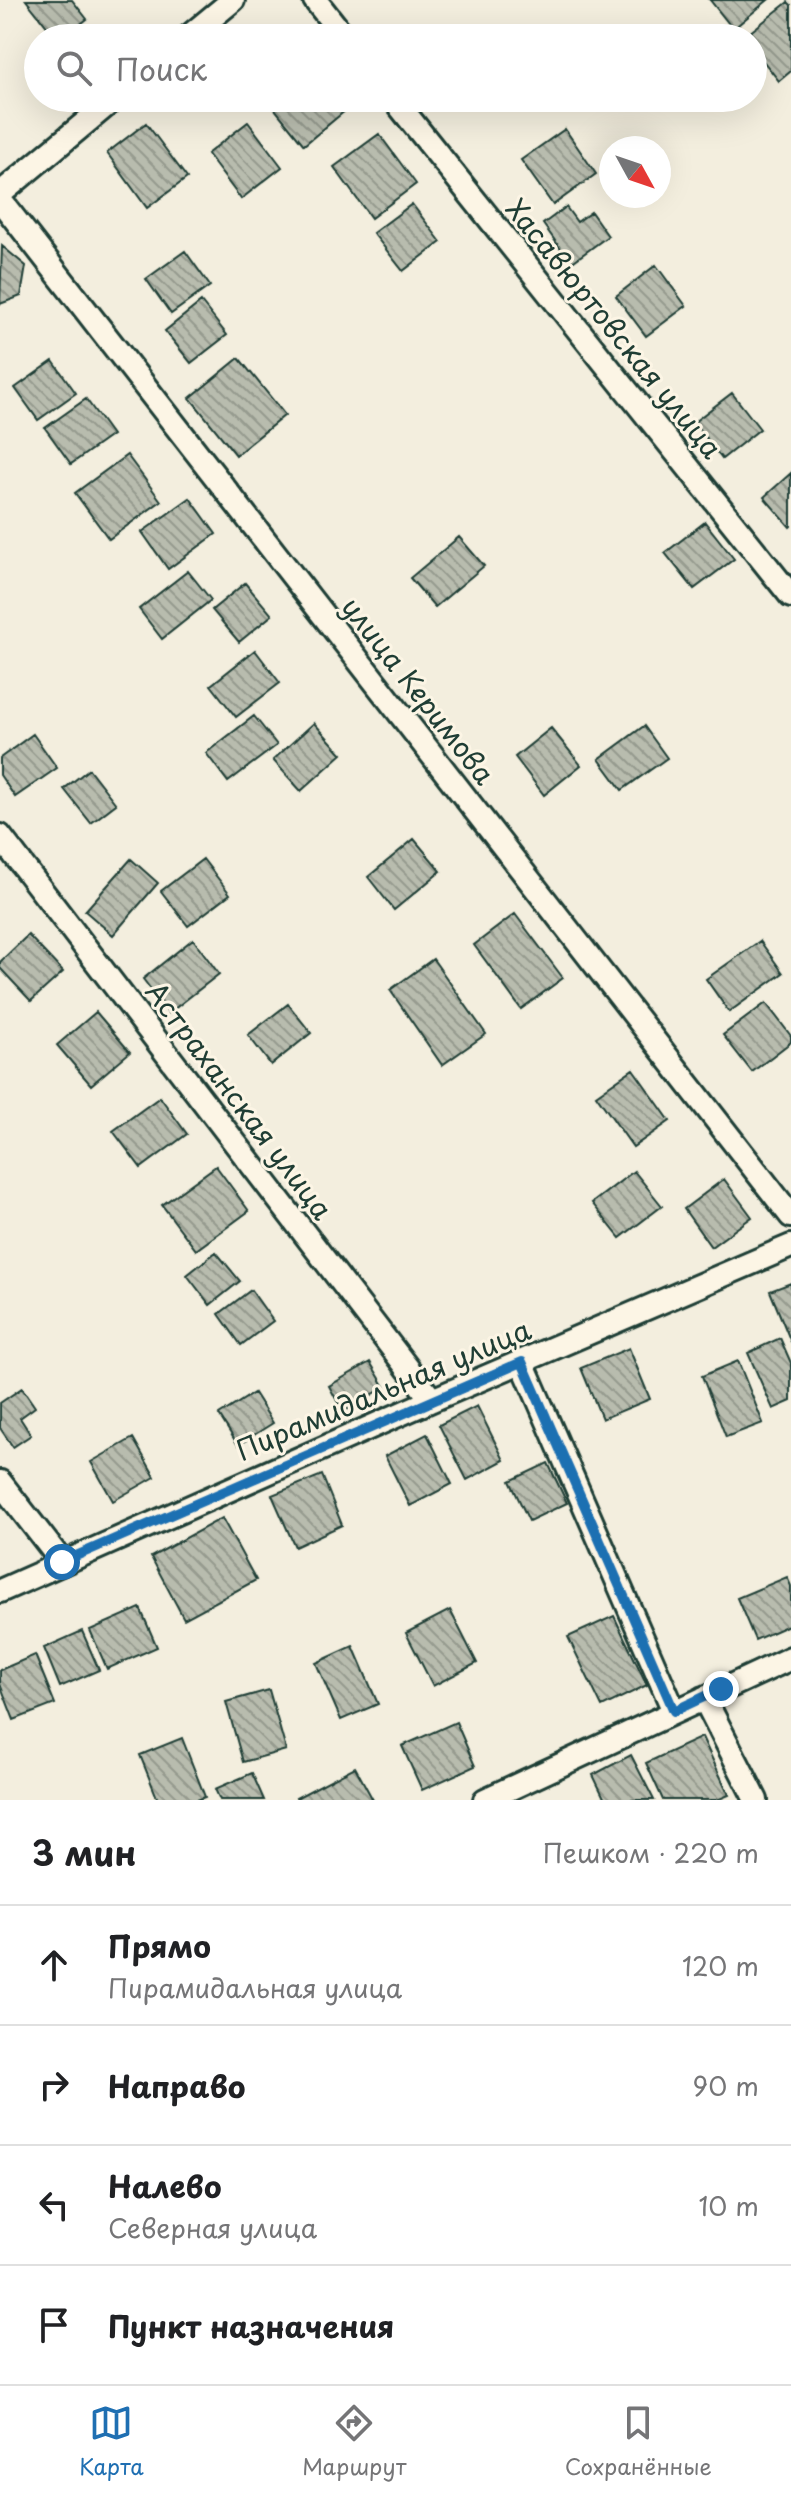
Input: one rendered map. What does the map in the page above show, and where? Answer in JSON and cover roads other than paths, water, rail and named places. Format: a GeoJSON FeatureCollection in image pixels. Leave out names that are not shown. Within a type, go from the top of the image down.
{"type":"FeatureCollection","features":[{"type":"Feature","properties":{"kind":"street"},"geometry":{"type":"LineString","coordinates":[[204,24],[233,0]]}},
{"type":"Feature","properties":{"kind":"street"},"geometry":{"type":"LineString","coordinates":[[315,0],[334,24]]}},
{"type":"Feature","properties":{"kind":"street"},"geometry":{"type":"LineString","coordinates":[[0,197],[99,112]]}},
{"type":"Feature","properties":{"kind":"street","name":"Хасавюртовская улица"},"geometry":{"type":"LineString","coordinates":[[404,112],[791,596]]}},
{"type":"Feature","properties":{"kind":"street","name":"улица Керимова"},"geometry":{"type":"LineString","coordinates":[[0,197],[791,1216]]}},
{"type":"Feature","properties":{"kind":"street","name":"Астраханская улица"},"geometry":{"type":"LineString","coordinates":[[0,836],[432,1400]]}},
{"type":"Feature","properties":{"kind":"street","name":"Пирамидальная улица"},"geometry":{"type":"LineString","coordinates":[[0,1591],[791,1246]]}},
{"type":"Feature","properties":{"kind":"street"},"geometry":{"type":"LineString","coordinates":[[522,1362],[674,1711]]}},
{"type":"Feature","properties":{"kind":"street"},"geometry":{"type":"LineString","coordinates":[[0,1482],[62,1562]]}},
{"type":"Feature","properties":{"kind":"street"},"geometry":{"type":"LineString","coordinates":[[485,1800],[791,1658]]}},
{"type":"Feature","properties":{"kind":"street"},"geometry":{"type":"LineString","coordinates":[[704,1698],[756,1800]]}}]}
